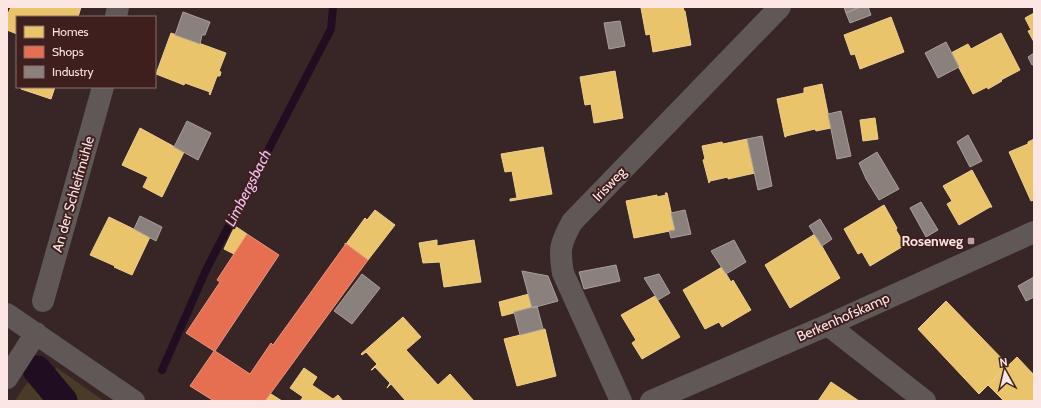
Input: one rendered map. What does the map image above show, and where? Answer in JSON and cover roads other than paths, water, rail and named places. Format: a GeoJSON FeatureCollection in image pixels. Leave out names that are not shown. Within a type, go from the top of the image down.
{"type":"FeatureCollection","features":[{"type":"Feature","properties":{"kind":"street","name":"Irisweg"},"geometry":{"type":"LineString","coordinates":[[620,401],[563,273],[560,254],[564,237],[572,222],[780,7]]}},
{"type":"Feature","properties":{"kind":"street","name":"An der Schleifmühle"},"geometry":{"type":"LineString","coordinates":[[43,301],[103,88]]}},
{"type":"Feature","properties":{"kind":"street","name":"Berkenhofskamp"},"geometry":{"type":"LineString","coordinates":[[651,401],[828,325],[1034,232]]}},
{"type":"Feature","properties":{"kind":"street"},"geometry":{"type":"LineString","coordinates":[[7,314],[134,401]]}},
{"type":"Feature","properties":{"kind":"street"},"geometry":{"type":"LineString","coordinates":[[828,325],[925,401]]}},
{"type":"Feature","properties":{"kind":"street"},"geometry":{"type":"LineString","coordinates":[[7,378],[36,333]]}},
{"type":"Feature","properties":{"kind":"waterway","name":"Limbergsbach"},"geometry":{"type":"LineString","coordinates":[[162,370],[207,268],[331,29],[333,7]]}},
{"type":"Feature","properties":{"kind":"waterway"},"geometry":{"type":"LineString","coordinates":[[37,370],[63,401]]}},
{"type":"Feature","properties":{"kind":"place","name":"Rosenweg"},"geometry":{"type":"Point","coordinates":[971,241]}}]}
